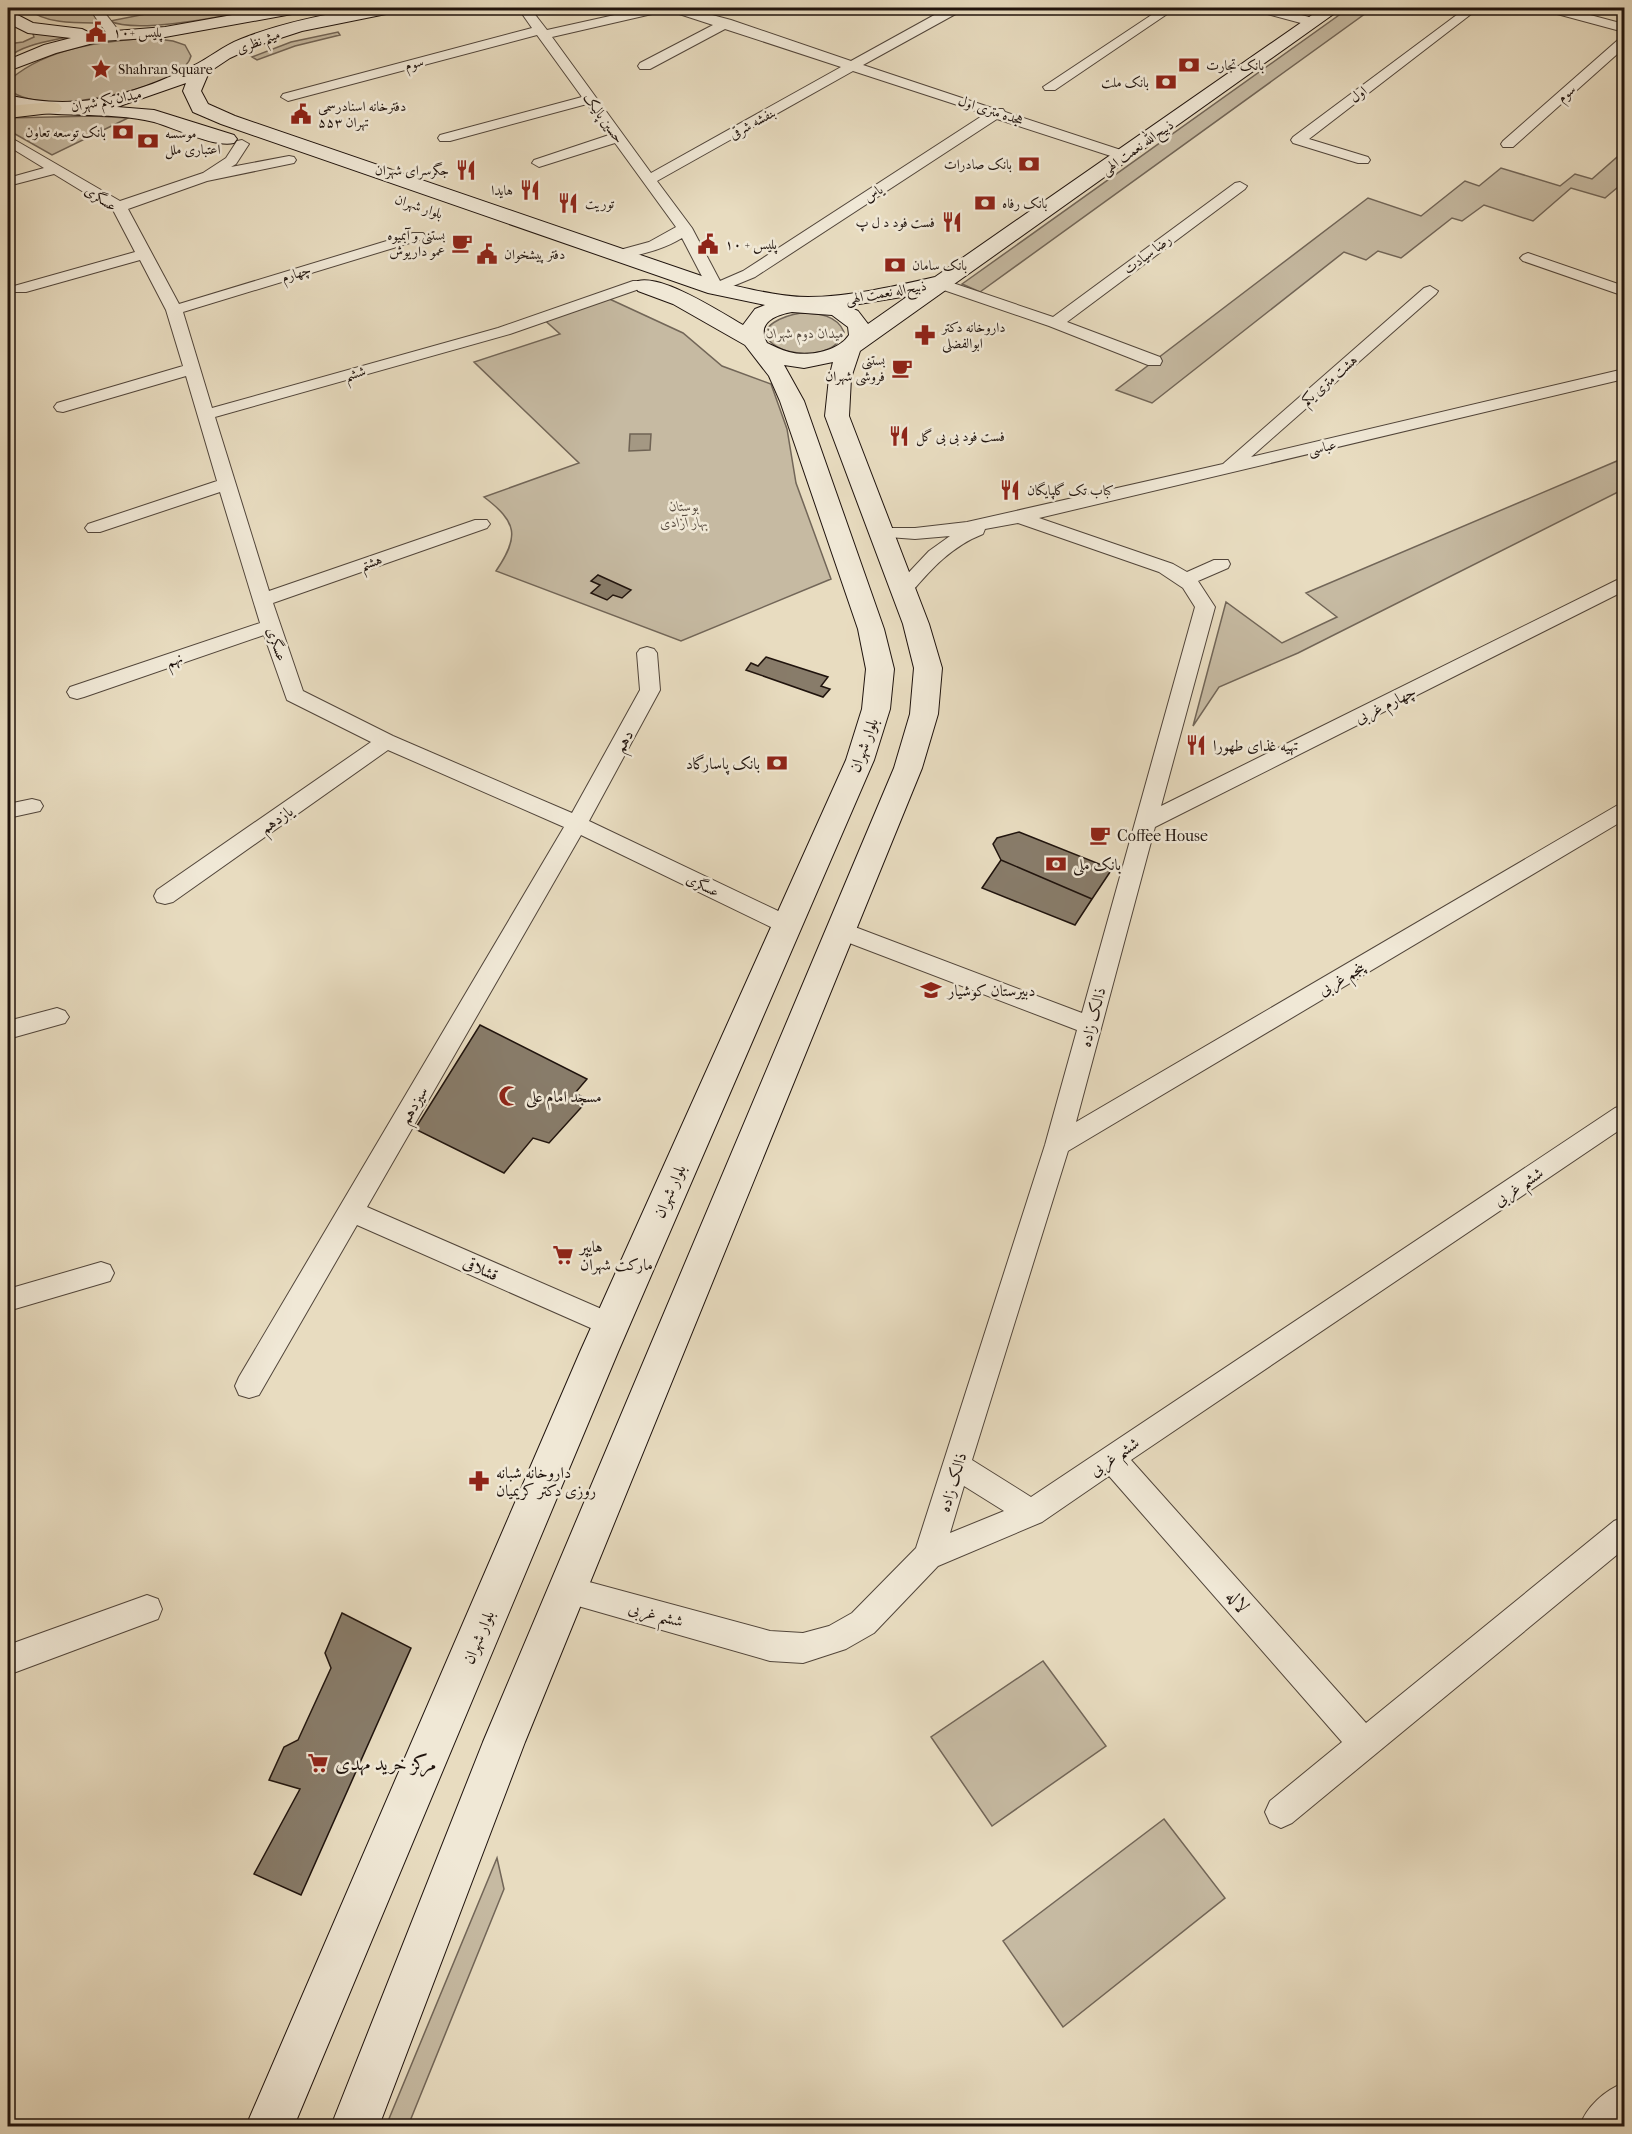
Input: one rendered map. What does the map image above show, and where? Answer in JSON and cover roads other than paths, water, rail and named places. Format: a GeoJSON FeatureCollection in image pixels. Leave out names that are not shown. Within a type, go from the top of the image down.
{"type":"FeatureCollection","features":[{"type":"Feature","properties":{"kind":"highway"},"geometry":{"type":"LineString","coordinates":[[8,112],[52,108]]}},
{"type":"Feature","properties":{"kind":"street"},"geometry":{"type":"LineString","coordinates":[[95,8],[108,36]]}},
{"type":"Feature","properties":{"kind":"street","name":"میثم نظری"},"geometry":{"type":"LineString","coordinates":[[108,36],[165,32],[300,8]]}},
{"type":"Feature","properties":{"kind":"street","name":"میثم نظری"},"geometry":{"type":"LineString","coordinates":[[201,70],[223,55],[268,35],[309,24],[391,8]]}},
{"type":"Feature","properties":{"kind":"street","name":"حسین پالیک"},"geometry":{"type":"LineString","coordinates":[[524,8],[684,228],[716,288]]}},
{"type":"Feature","properties":{"kind":"street","name":"سوم"},"geometry":{"type":"LineString","coordinates":[[288,97],[542,33],[660,8]]}},
{"type":"Feature","properties":{"kind":"street","name":"هجده متری اول"},"geometry":{"type":"LineString","coordinates":[[675,8],[998,112],[1125,156]]}},
{"type":"Feature","properties":{"kind":"street","name":"بنفشه شرقی"},"geometry":{"type":"LineString","coordinates":[[649,180],[956,8]]}},
{"type":"Feature","properties":{"kind":"street"},"geometry":{"type":"LineString","coordinates":[[1050,87],[1170,8]]}},
{"type":"Feature","properties":{"kind":"street"},"geometry":{"type":"LineString","coordinates":[[1261,8],[1312,22]]}},
{"type":"Feature","properties":{"kind":"street","name":"ذبیح‌الله نعمت الهی"},"geometry":{"type":"LineString","coordinates":[[938,284],[1125,156],[1333,8]]}},
{"type":"Feature","properties":{"kind":"street","name":"اول"},"geometry":{"type":"LineString","coordinates":[[1363,160],[1298,140],[1473,8]]}},
{"type":"Feature","properties":{"kind":"street"},"geometry":{"type":"LineString","coordinates":[[1551,8],[1624,28]]}},
{"type":"Feature","properties":{"kind":"street"},"geometry":{"type":"LineString","coordinates":[[8,15],[28,28],[108,36]]}},
{"type":"Feature","properties":{"kind":"street"},"geometry":{"type":"LineString","coordinates":[[645,66],[726,23]]}},
{"type":"Feature","properties":{"kind":"street"},"geometry":{"type":"LineString","coordinates":[[16,42],[26,39],[29,34],[28,28]]}},
{"type":"Feature","properties":{"kind":"street"},"geometry":{"type":"LineString","coordinates":[[8,66],[50,49],[108,36]]}},
{"type":"Feature","properties":{"kind":"street","name":"سوم"},"geometry":{"type":"LineString","coordinates":[[1508,144],[1624,42]]}},
{"type":"Feature","properties":{"kind":"street","name":"میدان یکم شهران"},"geometry":{"type":"LineString","coordinates":[[8,100],[28,106],[74,108],[147,92],[201,70]]}},
{"type":"Feature","properties":{"kind":"street","name":"بلوار شهران"},"geometry":{"type":"LineString","coordinates":[[201,70],[192,91],[200,108],[228,120],[716,288],[808,304]]}},
{"type":"Feature","properties":{"kind":"street"},"geometry":{"type":"LineString","coordinates":[[445,138],[591,99]]}},
{"type":"Feature","properties":{"kind":"street","name":"بلوار شهران"},"geometry":{"type":"LineString","coordinates":[[74,108],[154,116],[289,160],[462,222]]}},
{"type":"Feature","properties":{"kind":"street","name":"یاس"},"geometry":{"type":"LineString","coordinates":[[716,288],[749,274],[998,112]]}},
{"type":"Feature","properties":{"kind":"street"},"geometry":{"type":"LineString","coordinates":[[539,163],[618,137]]}},
{"type":"Feature","properties":{"kind":"street","name":"عسگری"},"geometry":{"type":"LineString","coordinates":[[8,140],[119,207],[174,310],[262,600],[294,695],[386,741],[578,824],[787,925]]}},
{"type":"Feature","properties":{"kind":"street"},"geometry":{"type":"LineString","coordinates":[[203,177],[231,161],[242,144]]}},
{"type":"Feature","properties":{"kind":"street"},"geometry":{"type":"LineString","coordinates":[[119,207],[203,177],[289,160]]}},
{"type":"Feature","properties":{"kind":"street"},"geometry":{"type":"LineString","coordinates":[[8,182],[55,169]]}},
{"type":"Feature","properties":{"kind":"street","name":"رضا سیادت"},"geometry":{"type":"LineString","coordinates":[[1054,323],[1240,186]]}},
{"type":"Feature","properties":{"kind":"street"},"geometry":{"type":"LineString","coordinates":[[621,254],[657,245],[675,236],[684,228]]}},
{"type":"Feature","properties":{"kind":"street","name":"چهارم"},"geometry":{"type":"LineString","coordinates":[[174,310],[418,236]]}},
{"type":"Feature","properties":{"kind":"street"},"geometry":{"type":"LineString","coordinates":[[20,289],[144,254]]}},
{"type":"Feature","properties":{"kind":"street"},"geometry":{"type":"LineString","coordinates":[[1528,258],[1624,291]]}},
{"type":"Feature","properties":{"kind":"street","name":"بلوار شهران"},"geometry":{"type":"LineString","coordinates":[[270,2127],[611,1325],[860,760],[876,709],[880,669],[871,629],[792,401],[779,375],[757,344],[681,299],[608,273]]}},
{"type":"Feature","properties":{"kind":"street","name":"ششم"},"geometry":{"type":"LineString","coordinates":[[205,415],[504,331],[639,284]]}},
{"type":"Feature","properties":{"kind":"street"},"geometry":{"type":"LineString","coordinates":[[938,284],[1080,332],[1154,361]]}},
{"type":"Feature","properties":{"kind":"street","name":"ذبیح‌اله نعمت الهی"},"geometry":{"type":"LineString","coordinates":[[808,304],[884,295],[938,284]]}},
{"type":"Feature","properties":{"kind":"street","name":"ذبیح‌اله نعمت الهی"},"geometry":{"type":"LineString","coordinates":[[853,346],[938,284]]}},
{"type":"Feature","properties":{"kind":"street","name":"هشت متری یکم"},"geometry":{"type":"LineString","coordinates":[[1227,469],[1430,291]]}},
{"type":"Feature","properties":{"kind":"street"},"geometry":{"type":"LineString","coordinates":[[355,2127],[504,1742],[908,768],[924,714],[928,668],[916,624],[837,416],[840,378],[860,333],[858,324],[850,316],[824,306],[808,304],[776,309],[755,322],[752,331],[757,344],[772,355],[804,361],[821,360],[853,346]]}},
{"type":"Feature","properties":{"kind":"street"},"geometry":{"type":"LineString","coordinates":[[63,407],[191,369]]}},
{"type":"Feature","properties":{"kind":"street","name":"عباسی"},"geometry":{"type":"LineString","coordinates":[[1019,517],[1624,374]]}},
{"type":"Feature","properties":{"kind":"street"},"geometry":{"type":"LineString","coordinates":[[94,528],[226,484]]}},
{"type":"Feature","properties":{"kind":"street"},"geometry":{"type":"LineString","coordinates":[[1070,504],[1088,543]]}},
{"type":"Feature","properties":{"kind":"street"},"geometry":{"type":"LineString","coordinates":[[881,532],[903,535],[925,533],[1019,517],[1088,543],[1167,568],[1187,579],[1221,564]]}},
{"type":"Feature","properties":{"kind":"street"},"geometry":{"type":"LineString","coordinates":[[903,590],[929,560],[964,534],[1019,517]]}},
{"type":"Feature","properties":{"kind":"street","name":"هشتم"},"geometry":{"type":"LineString","coordinates":[[262,600],[481,524]]}},
{"type":"Feature","properties":{"kind":"street","name":"ذالک زاده"},"geometry":{"type":"LineString","coordinates":[[928,1556],[1057,1145],[1204,607],[1199,593],[1187,579]]}},
{"type":"Feature","properties":{"kind":"street","name":"چهارم غربی"},"geometry":{"type":"LineString","coordinates":[[1145,823],[1624,584]]}},
{"type":"Feature","properties":{"kind":"street","name":"نهم"},"geometry":{"type":"LineString","coordinates":[[77,692],[271,626]]}},
{"type":"Feature","properties":{"kind":"street","name":"دهم"},"geometry":{"type":"LineString","coordinates":[[578,824],[650,690],[647,653]]}},
{"type":"Feature","properties":{"kind":"street","name":"یازدهم"},"geometry":{"type":"LineString","coordinates":[[165,896],[386,741]]}},
{"type":"Feature","properties":{"kind":"street"},"geometry":{"type":"LineString","coordinates":[[8,811],[32,806]]}},
{"type":"Feature","properties":{"kind":"street","name":"پنجم غربی"},"geometry":{"type":"LineString","coordinates":[[1057,1145],[1624,811]]}},
{"type":"Feature","properties":{"kind":"street","name":"سیزدهم"},"geometry":{"type":"LineString","coordinates":[[249,1386],[578,824]]}},
{"type":"Feature","properties":{"kind":"street"},"geometry":{"type":"LineString","coordinates":[[839,930],[1090,1026]]}},
{"type":"Feature","properties":{"kind":"street"},"geometry":{"type":"LineString","coordinates":[[8,1030],[57,1017]]}},
{"type":"Feature","properties":{"kind":"street","name":"ششم غربی"},"geometry":{"type":"LineString","coordinates":[[567,1590],[770,1646],[803,1648],[835,1639],[863,1623],[928,1556],[1032,1513],[1624,1115]]}},
{"type":"Feature","properties":{"kind":"street","name":"قشلاقی"},"geometry":{"type":"LineString","coordinates":[[351,1211],[611,1325]]}},
{"type":"Feature","properties":{"kind":"street"},"geometry":{"type":"LineString","coordinates":[[8,1300],[101,1273]]}},
{"type":"Feature","properties":{"kind":"street","name":"لاله"},"geometry":{"type":"LineString","coordinates":[[1111,1458],[1364,1744]]}},
{"type":"Feature","properties":{"kind":"street"},"geometry":{"type":"LineString","coordinates":[[957,1466],[1032,1513]]}},
{"type":"Feature","properties":{"kind":"street"},"geometry":{"type":"LineString","coordinates":[[1281,1812],[1624,1531]]}},
{"type":"Feature","properties":{"kind":"street"},"geometry":{"type":"LineString","coordinates":[[8,1660],[147,1609]]}},
{"type":"Feature","properties":{"kind":"street"},"geometry":{"type":"LineString","coordinates":[[1597,2127],[1624,2100]]}},
{"type":"Feature","properties":{"kind":"place","name":"پلیس +۱۰"},"geometry":{"type":"Point","coordinates":[96,32]}},
{"type":"Feature","properties":{"kind":"place","name":"بانک تجارت"},"geometry":{"type":"Point","coordinates":[1189,65]}},
{"type":"Feature","properties":{"kind":"place","name":"Shahran Square"},"geometry":{"type":"Point","coordinates":[101,69]}},
{"type":"Feature","properties":{"kind":"place","name":"بانک ملت"},"geometry":{"type":"Point","coordinates":[1166,82]}},
{"type":"Feature","properties":{"kind":"place","name":"دفترخانه اسنادرسمی ۵۵۳ تهران"},"geometry":{"type":"Point","coordinates":[301,114]}},
{"type":"Feature","properties":{"kind":"place","name":"بانک توسعه تعاون"},"geometry":{"type":"Point","coordinates":[123,132]}},
{"type":"Feature","properties":{"kind":"place","name":"موسسه اعتباری ملل"},"geometry":{"type":"Point","coordinates":[148,141]}},
{"type":"Feature","properties":{"kind":"place","name":"بانک صادرات"},"geometry":{"type":"Point","coordinates":[1029,164]}},
{"type":"Feature","properties":{"kind":"place","name":"جگرسرای شهران"},"geometry":{"type":"Point","coordinates":[466,170]}},
{"type":"Feature","properties":{"kind":"place","name":"هایدا"},"geometry":{"type":"Point","coordinates":[530,190]}},
{"type":"Feature","properties":{"kind":"place","name":"توریت"},"geometry":{"type":"Point","coordinates":[568,203]}},
{"type":"Feature","properties":{"kind":"place","name":"بانک رفاه"},"geometry":{"type":"Point","coordinates":[985,203]}},
{"type":"Feature","properties":{"kind":"place","name":"فست فود د ل پ"},"geometry":{"type":"Point","coordinates":[952,222]}},
{"type":"Feature","properties":{"kind":"place","name":"بستنی و آبمیوه عمو داریوش"},"geometry":{"type":"Point","coordinates":[462,243]}},
{"type":"Feature","properties":{"kind":"place","name":"پلیس + ۱۰"},"geometry":{"type":"Point","coordinates":[708,244]}},
{"type":"Feature","properties":{"kind":"place","name":"دفتر پیشخوان"},"geometry":{"type":"Point","coordinates":[487,254]}},
{"type":"Feature","properties":{"kind":"place","name":"بانک سامان"},"geometry":{"type":"Point","coordinates":[895,265]}},
{"type":"Feature","properties":{"kind":"place","name":"داروخانه دکتر ابوالفضلی"},"geometry":{"type":"Point","coordinates":[925,335]}},
{"type":"Feature","properties":{"kind":"place","name":"بستنی فروشی شهران"},"geometry":{"type":"Point","coordinates":[902,368]}},
{"type":"Feature","properties":{"kind":"place","name":"فست فود بی بی گل"},"geometry":{"type":"Point","coordinates":[899,436]}},
{"type":"Feature","properties":{"kind":"place","name":"کباب تک گلپایگان"},"geometry":{"type":"Point","coordinates":[1010,490]}},
{"type":"Feature","properties":{"kind":"place","name":"تهیه غذای طهورا"},"geometry":{"type":"Point","coordinates":[1196,745]}},
{"type":"Feature","properties":{"kind":"place","name":"بانک پاسارگاد"},"geometry":{"type":"Point","coordinates":[777,763]}},
{"type":"Feature","properties":{"kind":"place","name":"Coffee House"},"geometry":{"type":"Point","coordinates":[1100,835]}},
{"type":"Feature","properties":{"kind":"place","name":"بانک ملی"},"geometry":{"type":"Point","coordinates":[1056,864]}},
{"type":"Feature","properties":{"kind":"place","name":"دبیرستان کوشیار"},"geometry":{"type":"Point","coordinates":[931,990]}},
{"type":"Feature","properties":{"kind":"place","name":"مسجد امام علی"},"geometry":{"type":"Point","coordinates":[509,1096]}},
{"type":"Feature","properties":{"kind":"place","name":"هایپر مارکت شهران"},"geometry":{"type":"Point","coordinates":[563,1255]}},
{"type":"Feature","properties":{"kind":"place","name":"داروخانه شبانه روزی دکتر کریمیان"},"geometry":{"type":"Point","coordinates":[479,1481]}},
{"type":"Feature","properties":{"kind":"place","name":"مرکز خرید مهدی"},"geometry":{"type":"Point","coordinates":[318,1763]}},
{"type":"Feature","properties":{"kind":"park label","name":"میدان دوم شهران"},"geometry":{"type":"Point","coordinates":[805,333]}},
{"type":"Feature","properties":{"kind":"park label","name":"بوستان بهار آزادی"},"geometry":{"type":"Point","coordinates":[684,514]}}]}
